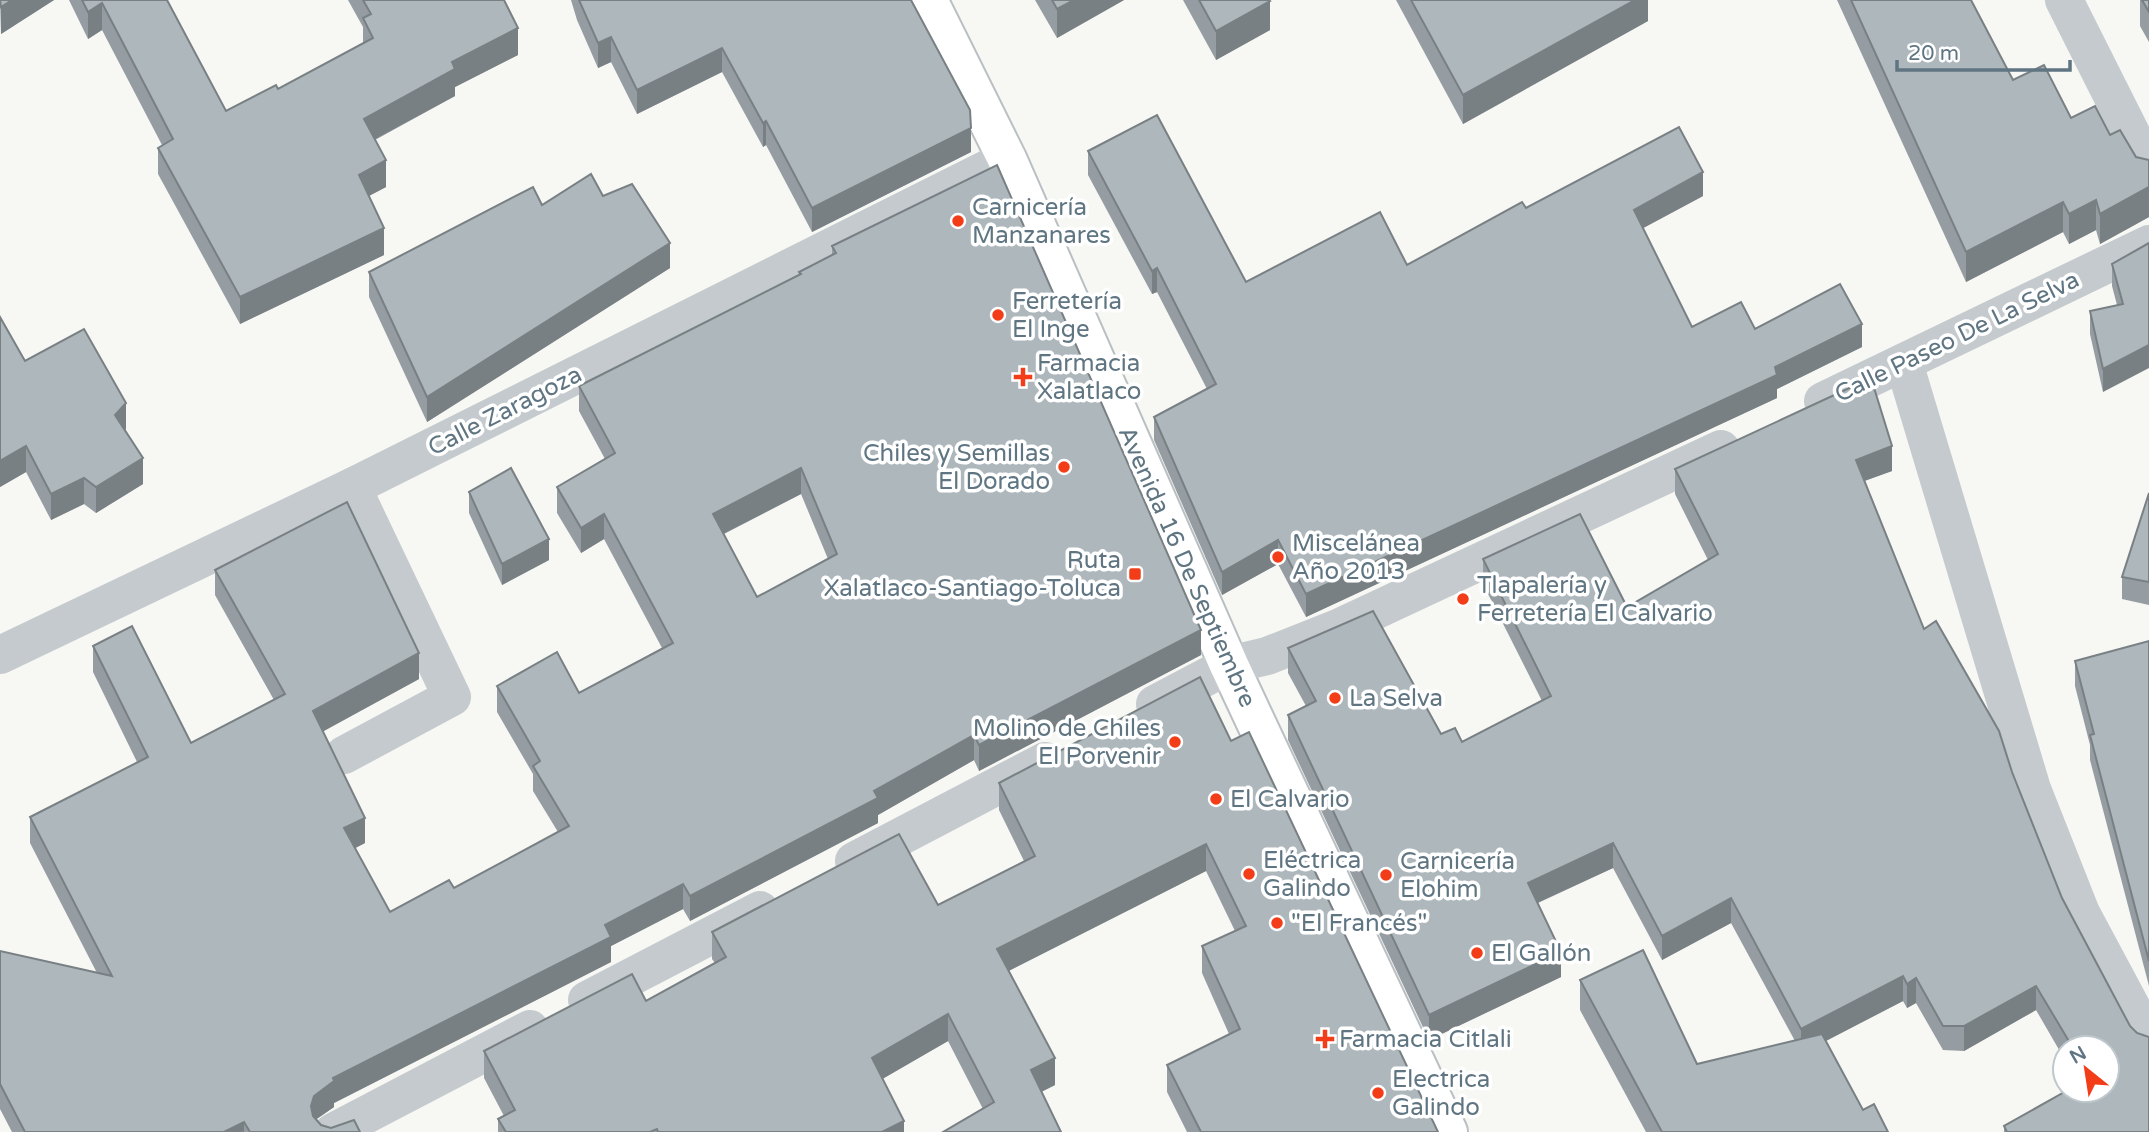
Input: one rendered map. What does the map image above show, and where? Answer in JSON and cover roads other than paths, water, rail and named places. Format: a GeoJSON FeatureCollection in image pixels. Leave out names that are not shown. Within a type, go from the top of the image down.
{"type":"FeatureCollection","features":[{"type":"Feature","properties":{"kind":"main road","name":"Avenida 16 De Septiembre"},"geometry":{"type":"LineString","coordinates":[[935,2],[1007,159],[1229,665],[1448,1132]]}},
{"type":"Feature","properties":{"kind":"street"},"geometry":{"type":"LineString","coordinates":[[2064,0],[2149,169]]}},
{"type":"Feature","properties":{"kind":"street","name":"Calle Zaragoza"},"geometry":{"type":"LineString","coordinates":[[0,654],[352,488],[1007,159]]}},
{"type":"Feature","properties":{"kind":"street","name":"Calle Paseo De La Selva"},"geometry":{"type":"LineString","coordinates":[[1791,416],[2149,244]]}},
{"type":"Feature","properties":{"kind":"street"},"geometry":{"type":"LineString","coordinates":[[1905,363],[2032,789],[2081,913],[2149,1040]]}},
{"type":"Feature","properties":{"kind":"street"},"geometry":{"type":"LineString","coordinates":[[1125,720],[1229,665],[1279,652],[1338,628],[1753,434]]}},
{"type":"Feature","properties":{"kind":"street"},"geometry":{"type":"LineString","coordinates":[[344,755],[452,697],[352,488]]}},
{"type":"Feature","properties":{"kind":"street"},"geometry":{"type":"LineString","coordinates":[[828,874],[1076,745]]}},
{"type":"Feature","properties":{"kind":"street"},"geometry":{"type":"LineString","coordinates":[[333,1132],[791,894]]}},
{"type":"Feature","properties":{"kind":"place","name":"Carnicería Manzanares"},"geometry":{"type":"Point","coordinates":[958,221]}},
{"type":"Feature","properties":{"kind":"place","name":"Ferretería El Inge"},"geometry":{"type":"Point","coordinates":[998,315]}},
{"type":"Feature","properties":{"kind":"place","name":"Farmacia Xalatlaco"},"geometry":{"type":"Point","coordinates":[1023,377]}},
{"type":"Feature","properties":{"kind":"place","name":"Chiles y Semillas El Dorado"},"geometry":{"type":"Point","coordinates":[1064,467]}},
{"type":"Feature","properties":{"kind":"place","name":"Miscelánea Año 2013"},"geometry":{"type":"Point","coordinates":[1278,557]}},
{"type":"Feature","properties":{"kind":"place","name":"Ruta Xalatlaco-Santiago-Toluca"},"geometry":{"type":"Point","coordinates":[1135,574]}},
{"type":"Feature","properties":{"kind":"place","name":"Tlapalería y Ferretería El Calvario"},"geometry":{"type":"Point","coordinates":[1463,599]}},
{"type":"Feature","properties":{"kind":"place","name":"La Selva"},"geometry":{"type":"Point","coordinates":[1335,698]}},
{"type":"Feature","properties":{"kind":"place","name":"Molino de Chiles El Porvenir"},"geometry":{"type":"Point","coordinates":[1175,742]}},
{"type":"Feature","properties":{"kind":"place","name":"El Calvario"},"geometry":{"type":"Point","coordinates":[1216,799]}},
{"type":"Feature","properties":{"kind":"place","name":"Eléctrica Galindo"},"geometry":{"type":"Point","coordinates":[1249,874]}},
{"type":"Feature","properties":{"kind":"place","name":"Carnicería Elohim"},"geometry":{"type":"Point","coordinates":[1386,875]}},
{"type":"Feature","properties":{"kind":"place","name":"\"El Francés\""},"geometry":{"type":"Point","coordinates":[1277,923]}},
{"type":"Feature","properties":{"kind":"place","name":"El Gallón"},"geometry":{"type":"Point","coordinates":[1477,953]}},
{"type":"Feature","properties":{"kind":"place","name":"Farmacia Citlali"},"geometry":{"type":"Point","coordinates":[1325,1039]}},
{"type":"Feature","properties":{"kind":"place","name":"Electrica Galindo"},"geometry":{"type":"Point","coordinates":[1378,1093]}}]}
